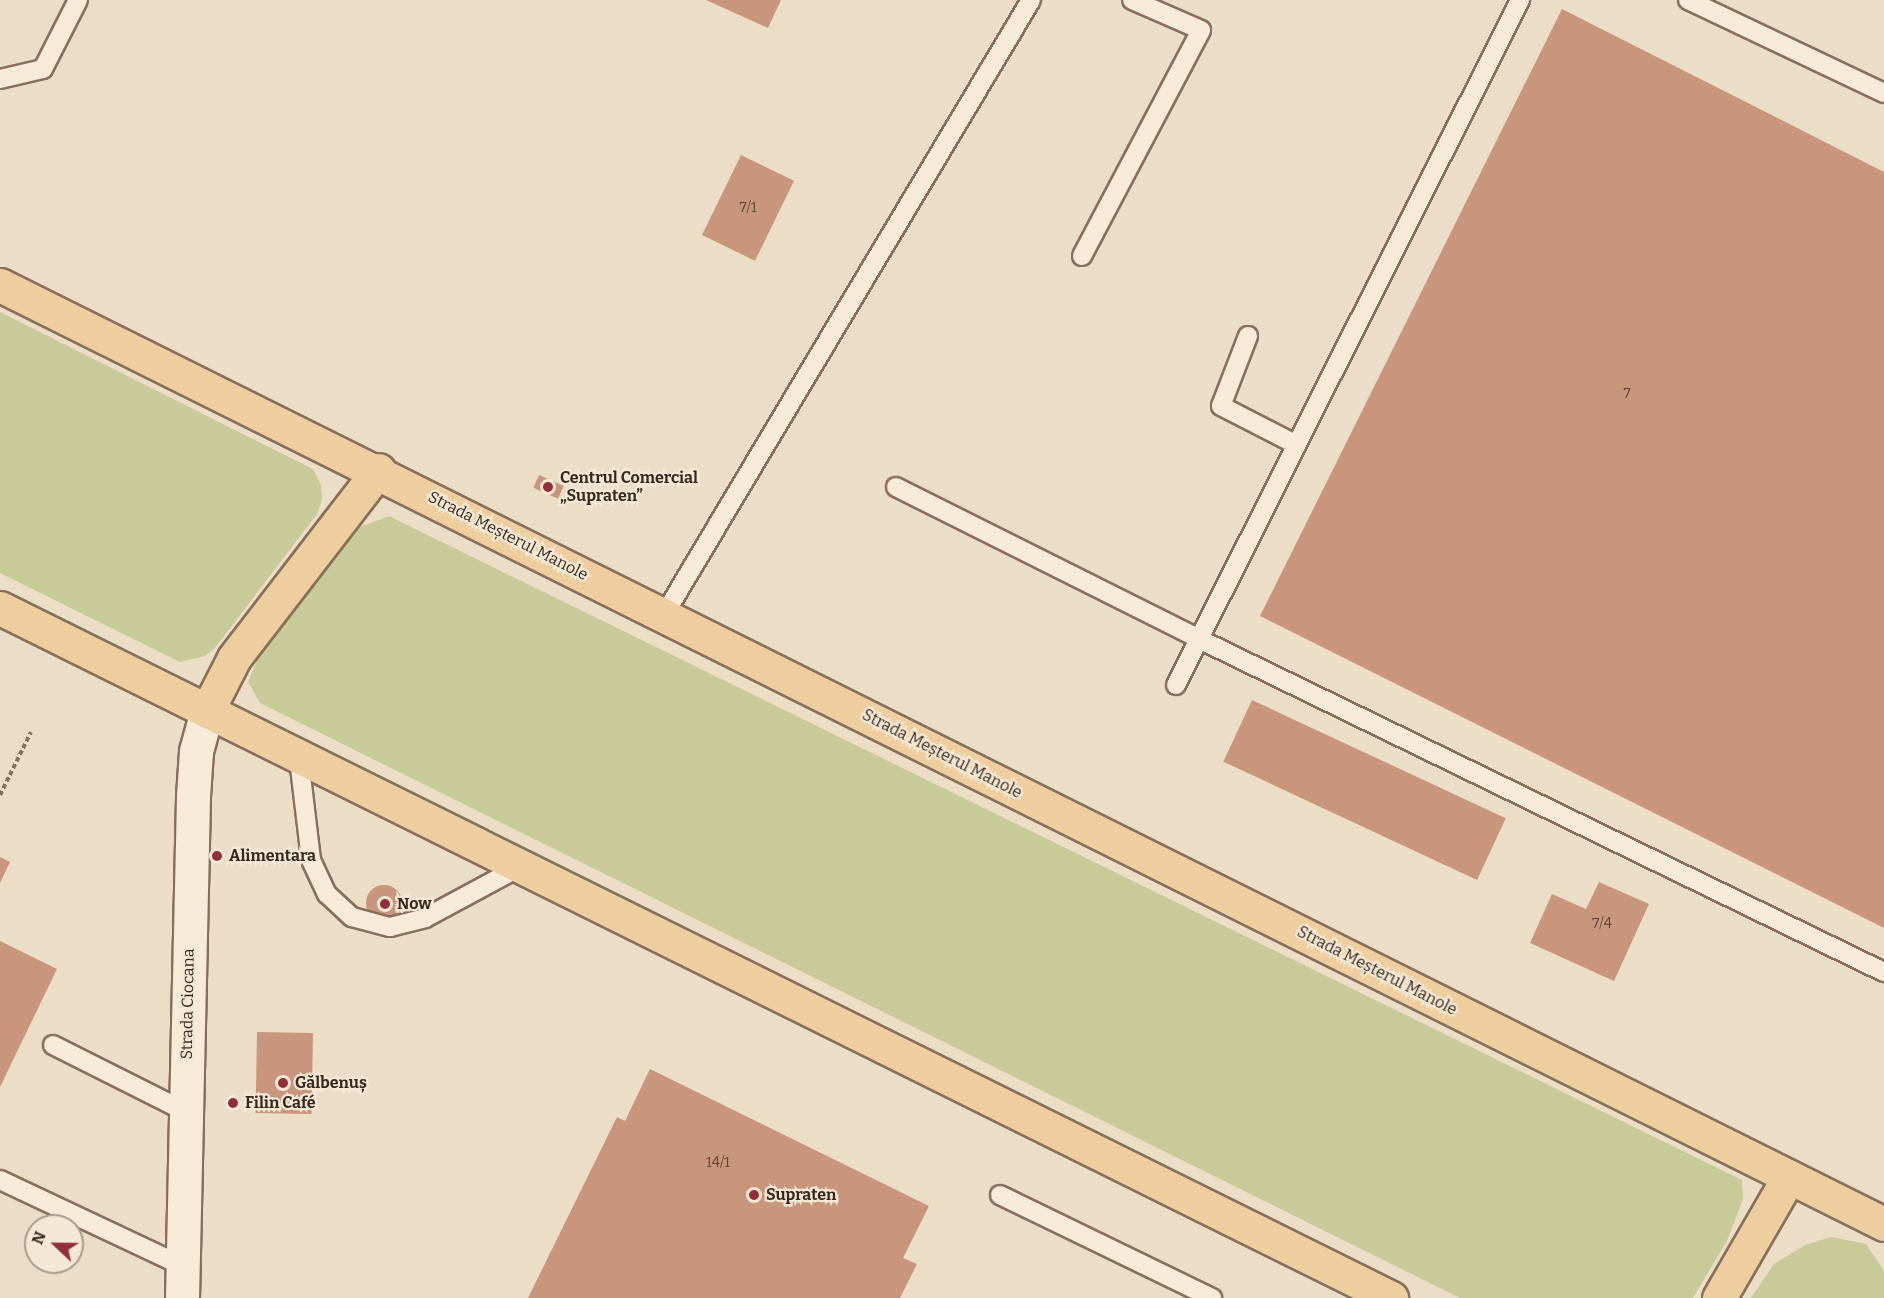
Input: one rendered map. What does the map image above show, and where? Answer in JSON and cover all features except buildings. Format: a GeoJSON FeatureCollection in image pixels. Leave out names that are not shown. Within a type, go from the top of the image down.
{"type":"FeatureCollection","features":[{"type":"Feature","properties":{"kind":"main road","name":"Strada Meșterul Manole"},"geometry":{"type":"LineString","coordinates":[[0,285],[379,470],[664,615],[1884,1224]]}},
{"type":"Feature","properties":{"kind":"main road"},"geometry":{"type":"LineString","coordinates":[[207,711],[234,658],[379,470]]}},
{"type":"Feature","properties":{"kind":"main road"},"geometry":{"type":"LineString","coordinates":[[0,608],[518,868],[1391,1298]]}},
{"type":"Feature","properties":{"kind":"main road"},"geometry":{"type":"LineString","coordinates":[[1719,1298],[1789,1177]]}},
{"type":"Feature","properties":{"kind":"street","name":"Strada Ciocana"},"geometry":{"type":"LineString","coordinates":[[183,1282],[193,796],[196,751],[207,711]]}},
{"type":"Feature","properties":{"kind":"lane"},"geometry":{"type":"LineString","coordinates":[[0,79],[43,69],[78,0]]}},
{"type":"Feature","properties":{"kind":"lane"},"geometry":{"type":"LineString","coordinates":[[664,615],[1031,0]]}},
{"type":"Feature","properties":{"kind":"lane"},"geometry":{"type":"LineString","coordinates":[[1082,256],[1201,30],[1132,0]]}},
{"type":"Feature","properties":{"kind":"lane"},"geometry":{"type":"LineString","coordinates":[[1176,685],[1520,0]]}},
{"type":"Feature","properties":{"kind":"lane"},"geometry":{"type":"LineString","coordinates":[[1688,0],[1884,93]]}},
{"type":"Feature","properties":{"kind":"lane"},"geometry":{"type":"LineString","coordinates":[[1248,336],[1221,406],[1297,445]]}},
{"type":"Feature","properties":{"kind":"lane"},"geometry":{"type":"LineString","coordinates":[[896,487],[1199,639],[1884,972]]}},
{"type":"Feature","properties":{"kind":"lane"},"geometry":{"type":"LineString","coordinates":[[299,759],[311,860],[327,894],[352,916],[390,927],[425,918],[518,868]]}},
{"type":"Feature","properties":{"kind":"lane"},"geometry":{"type":"LineString","coordinates":[[53,1045],[186,1112]]}},
{"type":"Feature","properties":{"kind":"lane"},"geometry":{"type":"LineString","coordinates":[[0,1180],[183,1282]]}},
{"type":"Feature","properties":{"kind":"lane"},"geometry":{"type":"LineString","coordinates":[[1000,1195],[1212,1298]]}},
{"type":"Feature","properties":{"kind":"path"},"geometry":{"type":"LineString","coordinates":[[0,795],[31,732]]}},
{"type":"Feature","properties":{"kind":"green space"},"geometry":{"type":"Polygon","coordinates":[[[0,312],[313,469],[321,485],[322,500],[317,514],[215,648],[205,656],[180,662],[0,573],[0,312]]]}},
{"type":"Feature","properties":{"kind":"green space"},"geometry":{"type":"Polygon","coordinates":[[[389,516],[1742,1180],[1743,1199],[1727,1241],[1693,1298],[1460,1298],[260,703],[248,682],[260,653],[352,530],[389,516]]]}},
{"type":"Feature","properties":{"kind":"green space"},"geometry":{"type":"Polygon","coordinates":[[[1831,1237],[1866,1244],[1884,1271],[1884,1298],[1751,1298],[1774,1264],[1805,1245],[1831,1237]]]}},
{"type":"Feature","properties":{"kind":"place","name":"Centrul Comercial „Supraten”"},"geometry":{"type":"Point","coordinates":[548,487]}},
{"type":"Feature","properties":{"kind":"place","name":"Alimentara"},"geometry":{"type":"Point","coordinates":[217,856]}},
{"type":"Feature","properties":{"kind":"place","name":"Now"},"geometry":{"type":"Point","coordinates":[385,904]}},
{"type":"Feature","properties":{"kind":"place","name":"Gălbenuș"},"geometry":{"type":"Point","coordinates":[283,1083]}},
{"type":"Feature","properties":{"kind":"place","name":"Filin Café"},"geometry":{"type":"Point","coordinates":[233,1103]}},
{"type":"Feature","properties":{"kind":"place","name":"Supraten"},"geometry":{"type":"Point","coordinates":[754,1195]}}]}
